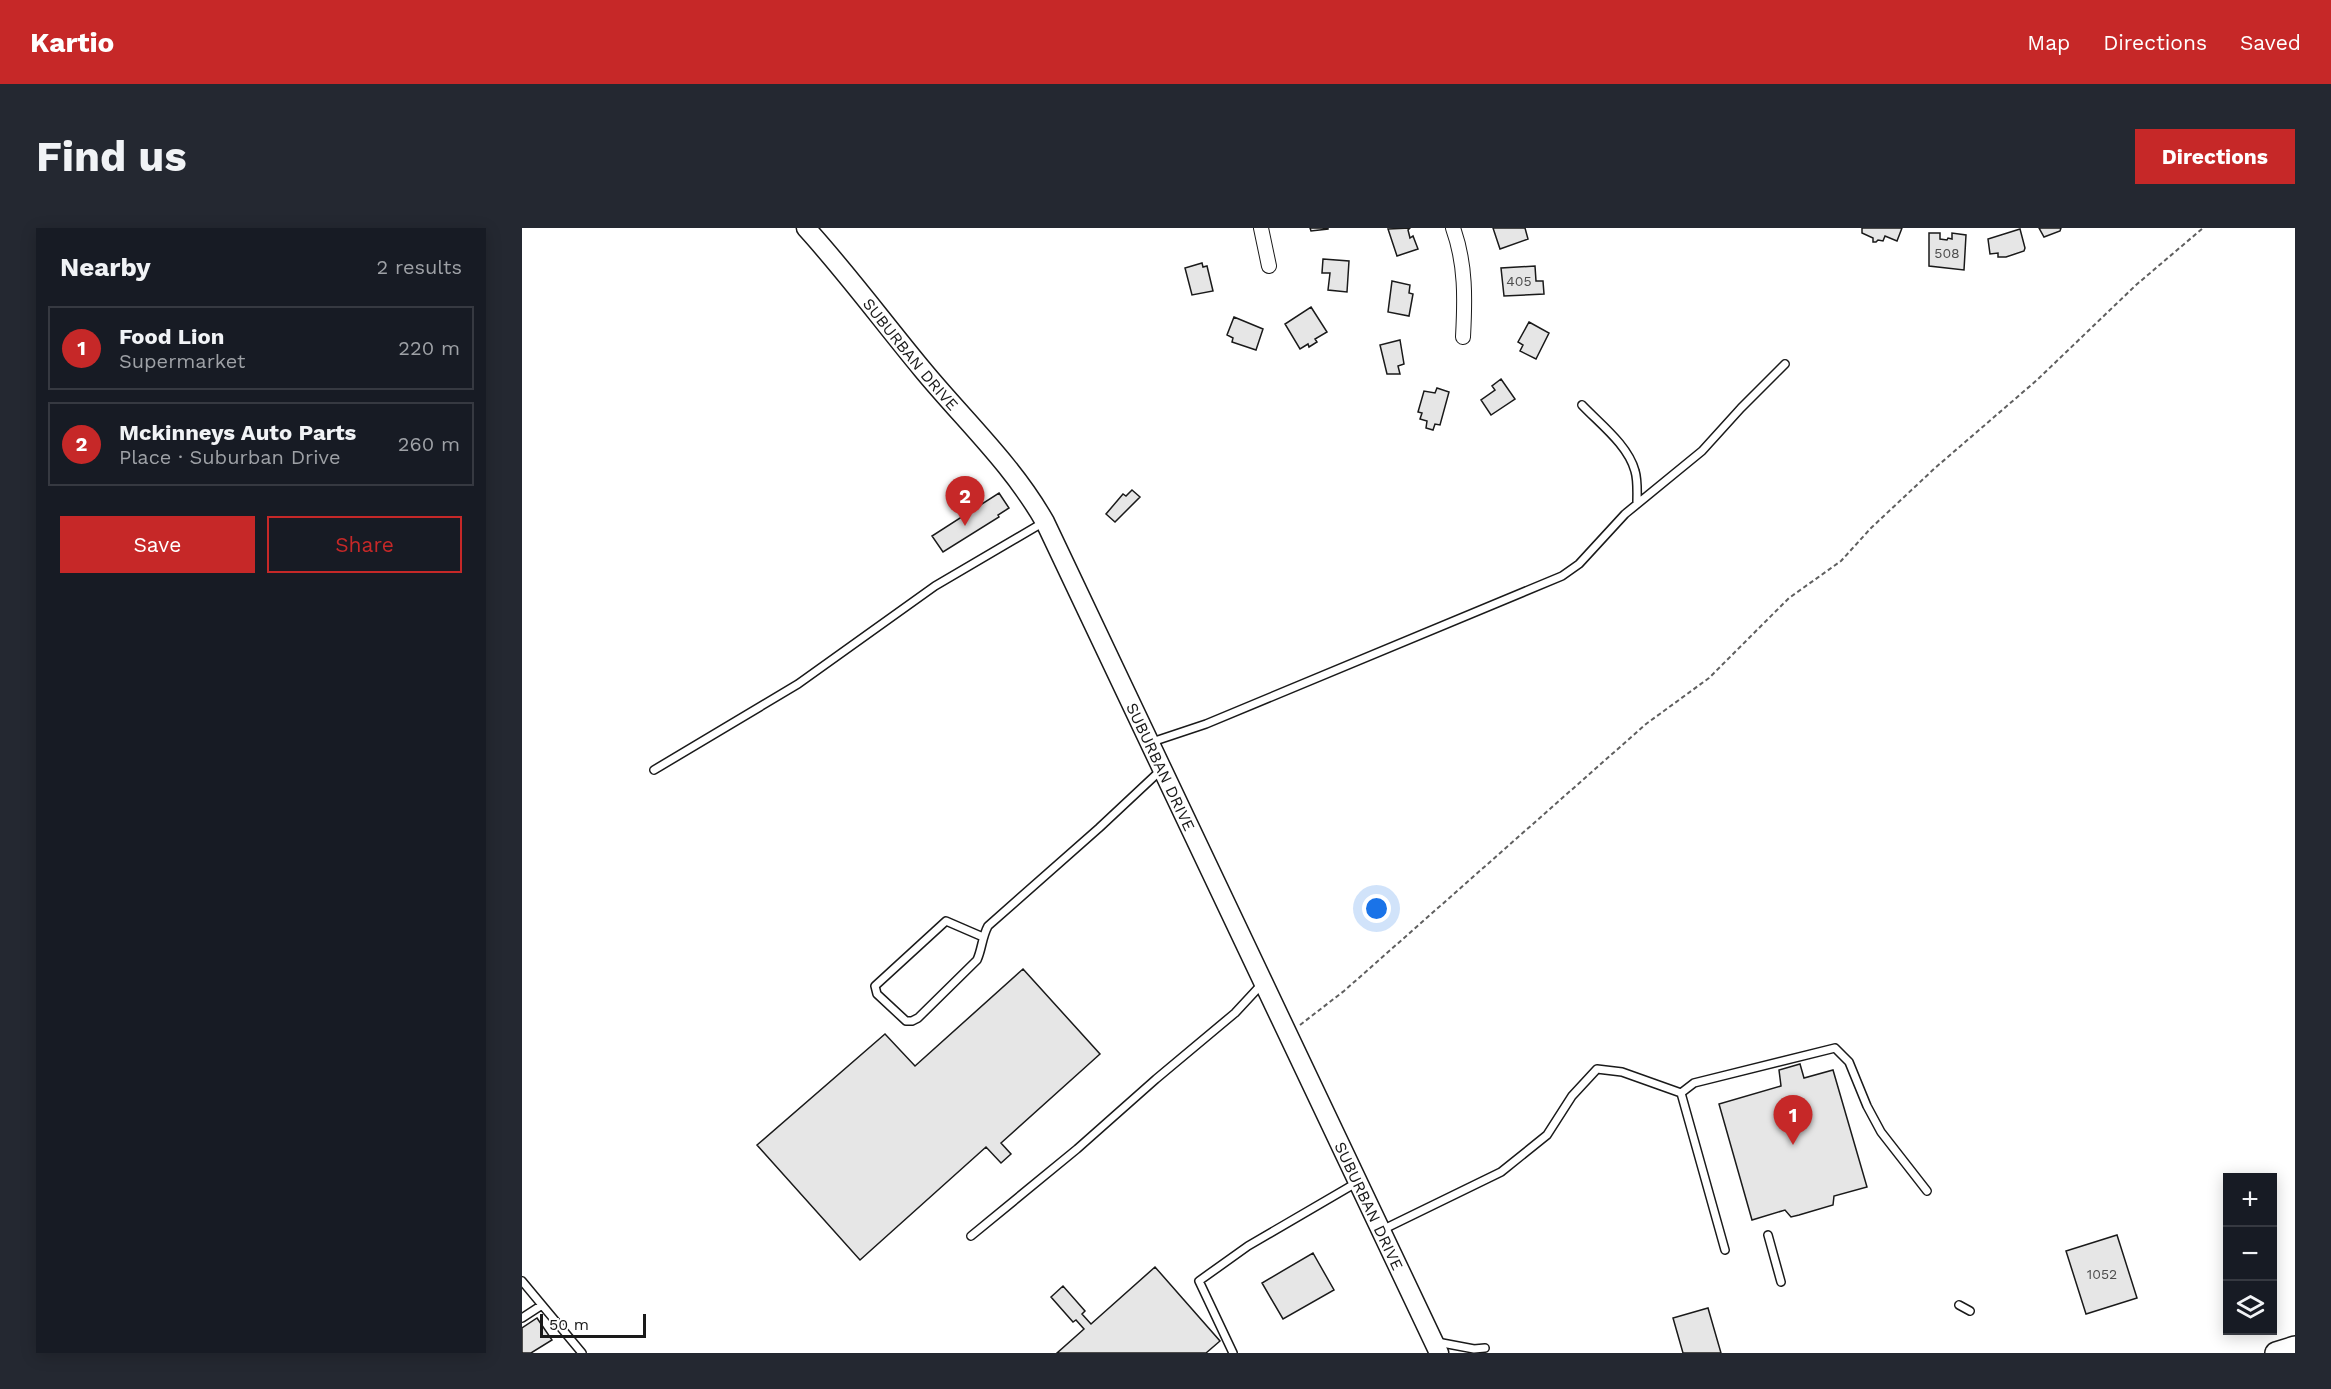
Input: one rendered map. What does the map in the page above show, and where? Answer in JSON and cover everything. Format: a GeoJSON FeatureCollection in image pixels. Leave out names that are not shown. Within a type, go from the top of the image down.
{"type":"FeatureCollection","features":[{"type":"Feature","properties":{"kind":"main road","name":"SUBURBAN DRIVE"},"geometry":{"type":"LineString","coordinates":[[806,228],[923,371],[991,446],[1022,486],[1045,522],[1437,1347]]}},
{"type":"Feature","properties":{"kind":"main road"},"geometry":{"type":"LineString","coordinates":[[2276,1353],[2295,1347]]}},
{"type":"Feature","properties":{"kind":"street"},"geometry":{"type":"LineString","coordinates":[[1261,228],[1269,266]]}},
{"type":"Feature","properties":{"kind":"street"},"geometry":{"type":"LineString","coordinates":[[1453,228],[1462,262],[1465,287],[1463,337]]}},
{"type":"Feature","properties":{"kind":"lane"},"geometry":{"type":"LineString","coordinates":[[1149,743],[1206,724],[1562,576],[1579,564],[1610,528],[1702,451],[1785,364]]}},
{"type":"Feature","properties":{"kind":"lane"},"geometry":{"type":"LineString","coordinates":[[1582,405],[1625,451],[1632,462],[1636,474],[1638,504]]}},
{"type":"Feature","properties":{"kind":"lane"},"geometry":{"type":"LineString","coordinates":[[654,770],[798,684],[935,586],[1045,522]]}},
{"type":"Feature","properties":{"kind":"lane"},"geometry":{"type":"LineString","coordinates":[[983,937],[946,921],[875,986],[877,994],[906,1021],[912,1021],[977,960],[988,926],[1100,828],[1162,769]]}},
{"type":"Feature","properties":{"kind":"lane"},"geometry":{"type":"LineString","coordinates":[[971,1236],[1077,1149],[1235,1013],[1263,982]]}},
{"type":"Feature","properties":{"kind":"lane"},"geometry":{"type":"LineString","coordinates":[[1681,1093],[1694,1083],[1835,1048],[1849,1062],[1867,1106],[1881,1132],[1927,1191]]}},
{"type":"Feature","properties":{"kind":"lane"},"geometry":{"type":"LineString","coordinates":[[1382,1230],[1501,1172],[1547,1135],[1572,1096],[1597,1070],[1622,1072],[1681,1093]]}},
{"type":"Feature","properties":{"kind":"lane"},"geometry":{"type":"LineString","coordinates":[[1681,1093],[1725,1250]]}},
{"type":"Feature","properties":{"kind":"lane"},"geometry":{"type":"LineString","coordinates":[[1233,1353],[1199,1281],[1248,1246],[1359,1181]]}},
{"type":"Feature","properties":{"kind":"lane"},"geometry":{"type":"LineString","coordinates":[[1768,1235],[1781,1282]]}},
{"type":"Feature","properties":{"kind":"lane"},"geometry":{"type":"LineString","coordinates":[[522,1281],[582,1353]]}},
{"type":"Feature","properties":{"kind":"lane"},"geometry":{"type":"LineString","coordinates":[[522,1318],[542,1305]]}},
{"type":"Feature","properties":{"kind":"lane"},"geometry":{"type":"LineString","coordinates":[[1959,1305],[1970,1311]]}},
{"type":"Feature","properties":{"kind":"lane"},"geometry":{"type":"LineString","coordinates":[[1437,1347],[1485,1348],[1481,1353]]}},
{"type":"Feature","properties":{"kind":"path"},"geometry":{"type":"LineString","coordinates":[[1289,1034],[1344,991],[1646,724],[1709,678],[1790,598],[1841,561],[1871,528],[1935,468],[2037,380],[2136,285],[2203,228]]}},
{"type":"Feature","properties":{"kind":"building"},"geometry":{"type":"Polygon","coordinates":[[[1310,228],[1328,228],[1328,229],[1311,231],[1310,228]]]}},
{"type":"Feature","properties":{"kind":"building"},"geometry":{"type":"Polygon","coordinates":[[[1410,228],[1408,230],[1410,238],[1413,236],[1418,249],[1397,256],[1388,229],[1410,228]]]}},
{"type":"Feature","properties":{"kind":"building"},"geometry":{"type":"Polygon","coordinates":[[[1493,228],[1525,228],[1528,239],[1500,249],[1493,228]]]}},
{"type":"Feature","properties":{"kind":"building"},"geometry":{"type":"Polygon","coordinates":[[[1862,228],[1902,228],[1897,241],[1885,236],[1883,241],[1873,242],[1873,238],[1862,233],[1862,228]]]}},
{"type":"Feature","properties":{"kind":"building"},"geometry":{"type":"Polygon","coordinates":[[[2039,228],[2061,228],[2060,231],[2044,237],[2039,228]]]}},
{"type":"Feature","properties":{"kind":"building"},"geometry":{"type":"Polygon","coordinates":[[[2020,229],[2024,251],[2006,257],[1998,257],[1998,253],[1990,254],[1988,239],[2020,229]]]}},
{"type":"Feature","properties":{"kind":"building"},"geometry":{"type":"Polygon","coordinates":[[[1929,233],[1940,233],[1940,239],[1947,240],[1952,239],[1952,233],[1966,235],[1964,270],[1929,266],[1929,233]]]}},
{"type":"Feature","properties":{"kind":"building"},"geometry":{"type":"Polygon","coordinates":[[[1323,259],[1349,261],[1347,292],[1328,290],[1330,273],[1322,273],[1323,259]]]}},
{"type":"Feature","properties":{"kind":"building"},"geometry":{"type":"Polygon","coordinates":[[[1202,263],[1203,267],[1207,266],[1213,291],[1192,295],[1185,268],[1202,263]]]}},
{"type":"Feature","properties":{"kind":"building"},"geometry":{"type":"Polygon","coordinates":[[[1535,266],[1536,281],[1543,281],[1544,294],[1504,296],[1501,268],[1535,266]]]}},
{"type":"Feature","properties":{"kind":"building"},"geometry":{"type":"Polygon","coordinates":[[[1392,281],[1410,285],[1409,293],[1413,294],[1409,316],[1388,312],[1392,281]]]}},
{"type":"Feature","properties":{"kind":"building"},"geometry":{"type":"Polygon","coordinates":[[[1311,307],[1327,332],[1315,339],[1317,342],[1300,349],[1285,324],[1311,307]]]}},
{"type":"Feature","properties":{"kind":"building"},"geometry":{"type":"Polygon","coordinates":[[[1234,317],[1263,329],[1256,350],[1232,342],[1233,338],[1227,335],[1234,317]]]}},
{"type":"Feature","properties":{"kind":"building"},"geometry":{"type":"Polygon","coordinates":[[[1529,322],[1549,333],[1536,359],[1520,351],[1523,345],[1518,342],[1529,322]]]}},
{"type":"Feature","properties":{"kind":"building"},"geometry":{"type":"Polygon","coordinates":[[[1400,340],[1404,364],[1398,366],[1400,374],[1387,374],[1380,345],[1400,340]]]}},
{"type":"Feature","properties":{"kind":"building"},"geometry":{"type":"Polygon","coordinates":[[[1501,379],[1515,399],[1491,415],[1481,400],[1495,390],[1492,386],[1501,379]]]}},
{"type":"Feature","properties":{"kind":"building"},"geometry":{"type":"Polygon","coordinates":[[[1437,388],[1449,392],[1440,425],[1435,424],[1433,430],[1426,428],[1427,421],[1420,419],[1422,413],[1418,412],[1424,391],[1435,393],[1437,388]]]}},
{"type":"Feature","properties":{"kind":"building"},"geometry":{"type":"Polygon","coordinates":[[[1132,490],[1140,497],[1115,522],[1106,514],[1123,494],[1126,496],[1132,490]]]}},
{"type":"Feature","properties":{"kind":"building"},"geometry":{"type":"Polygon","coordinates":[[[999,493],[1009,508],[998,515],[999,517],[943,552],[932,536],[999,493]]]}},
{"type":"Feature","properties":{"kind":"building"},"geometry":{"type":"Polygon","coordinates":[[[1023,969],[1100,1054],[1001,1143],[1011,1154],[1001,1163],[986,1147],[860,1260],[757,1145],[885,1034],[915,1066],[1023,969]]]}},
{"type":"Feature","properties":{"kind":"building"},"geometry":{"type":"Polygon","coordinates":[[[1800,1064],[1804,1078],[1833,1070],[1867,1187],[1834,1196],[1833,1205],[1799,1215],[1791,1217],[1785,1210],[1752,1220],[1719,1104],[1781,1086],[1779,1070],[1800,1064]]]}},
{"type":"Feature","properties":{"kind":"building"},"geometry":{"type":"Polygon","coordinates":[[[2117,1235],[2137,1298],[2086,1314],[2066,1251],[2117,1235]]]}},
{"type":"Feature","properties":{"kind":"building"},"geometry":{"type":"Polygon","coordinates":[[[1313,1253],[1334,1290],[1283,1319],[1262,1283],[1313,1253]]]}},
{"type":"Feature","properties":{"kind":"building"},"geometry":{"type":"Polygon","coordinates":[[[1155,1267],[1220,1341],[1206,1353],[1057,1353],[1084,1329],[1076,1320],[1073,1322],[1051,1297],[1063,1286],[1085,1311],[1082,1314],[1091,1324],[1155,1267]]]}},
{"type":"Feature","properties":{"kind":"building"},"geometry":{"type":"Polygon","coordinates":[[[1708,1308],[1721,1353],[1683,1353],[1673,1318],[1708,1308]]]}},
{"type":"Feature","properties":{"kind":"building"},"geometry":{"type":"Polygon","coordinates":[[[537,1318],[552,1340],[531,1353],[522,1353],[522,1328],[537,1318]]]}},
{"type":"Feature","properties":{"kind":"place","name":"Mckinneys Auto Parts"},"geometry":{"type":"Point","coordinates":[965,526]}},
{"type":"Feature","properties":{"kind":"place","name":"Food Lion"},"geometry":{"type":"Point","coordinates":[1793,1145]}}]}
